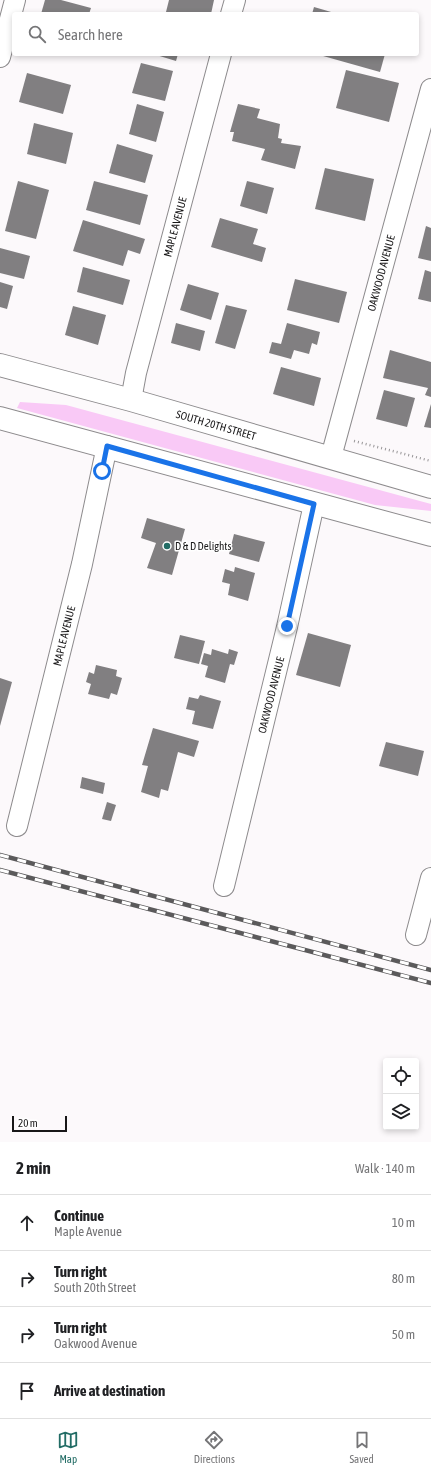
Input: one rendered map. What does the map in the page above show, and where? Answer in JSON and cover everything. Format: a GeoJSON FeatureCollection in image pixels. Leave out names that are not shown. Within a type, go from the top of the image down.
{"type":"FeatureCollection","features":[{"type":"Feature","properties":{"kind":"main road","name":"SOUTH 20TH STREET"},"geometry":{"type":"LineString","coordinates":[[0,365],[131,400],[431,487]]}},
{"type":"Feature","properties":{"kind":"main road"},"geometry":{"type":"LineString","coordinates":[[0,418],[431,535]]}},
{"type":"Feature","properties":{"kind":"street"},"geometry":{"type":"LineString","coordinates":[[0,57],[15,0]]}},
{"type":"Feature","properties":{"kind":"street"},"geometry":{"type":"LineString","coordinates":[[232,12],[235,0]]}},
{"type":"Feature","properties":{"kind":"street","name":"MAPLE AVENUE"},"geometry":{"type":"LineString","coordinates":[[131,400],[136,373],[220,56]]}},
{"type":"Feature","properties":{"kind":"street","name":"OAKWOOD AVENUE"},"geometry":{"type":"LineString","coordinates":[[331,457],[431,89]]}},
{"type":"Feature","properties":{"kind":"street","name":"MAPLE AVENUE"},"geometry":{"type":"LineString","coordinates":[[17,826],[82,564],[107,446]]}},
{"type":"Feature","properties":{"kind":"street","name":"OAKWOOD AVENUE"},"geometry":{"type":"LineString","coordinates":[[224,886],[285,634],[314,504]]}},
{"type":"Feature","properties":{"kind":"street"},"geometry":{"type":"LineString","coordinates":[[416,935],[431,878]]}},
{"type":"Feature","properties":{"kind":"shaded area"},"geometry":{"type":"Polygon","coordinates":[[[20,402],[66,405],[431,504],[431,511],[375,505],[17,408],[20,402]]]}},
{"type":"Feature","properties":{"kind":"building"},"geometry":{"type":"Polygon","coordinates":[[[45,0],[61,0],[91,8],[90,12],[42,12],[45,0]]]}},
{"type":"Feature","properties":{"kind":"building"},"geometry":{"type":"Polygon","coordinates":[[[169,0],[214,0],[211,12],[166,12],[169,0]]]}},
{"type":"Feature","properties":{"kind":"building"},"geometry":{"type":"Polygon","coordinates":[[[314,7],[331,12],[313,12],[314,7]]]}},
{"type":"Feature","properties":{"kind":"building"},"geometry":{"type":"Polygon","coordinates":[[[160,56],[177,56],[176,61],[160,56]]]}},
{"type":"Feature","properties":{"kind":"building"},"geometry":{"type":"Polygon","coordinates":[[[323,56],[384,56],[380,72],[323,56]]]}},
{"type":"Feature","properties":{"kind":"building"},"geometry":{"type":"Polygon","coordinates":[[[141,63],[173,71],[165,101],[132,93],[141,63]]]}},
{"type":"Feature","properties":{"kind":"building"},"geometry":{"type":"Polygon","coordinates":[[[346,70],[399,83],[389,122],[336,108],[346,70]]]}},
{"type":"Feature","properties":{"kind":"building"},"geometry":{"type":"Polygon","coordinates":[[[27,73],[71,85],[63,114],[19,102],[27,73]]]}},
{"type":"Feature","properties":{"kind":"building"},"geometry":{"type":"Polygon","coordinates":[[[137,104],[164,112],[156,142],[129,134],[137,104]]]}},
{"type":"Feature","properties":{"kind":"building"},"geometry":{"type":"Polygon","coordinates":[[[238,104],[260,109],[257,118],[280,124],[278,138],[282,139],[281,143],[301,146],[295,169],[261,160],[265,149],[232,141],[234,132],[230,132],[238,104]]]}},
{"type":"Feature","properties":{"kind":"building"},"geometry":{"type":"Polygon","coordinates":[[[34,123],[73,133],[66,164],[27,154],[34,123]]]}},
{"type":"Feature","properties":{"kind":"building"},"geometry":{"type":"Polygon","coordinates":[[[117,144],[153,155],[145,183],[109,173],[117,144]]]}},
{"type":"Feature","properties":{"kind":"building"},"geometry":{"type":"Polygon","coordinates":[[[325,168],[374,179],[365,221],[315,209],[325,168]]]}},
{"type":"Feature","properties":{"kind":"building"},"geometry":{"type":"Polygon","coordinates":[[[18,181],[49,190],[36,239],[5,231],[18,181]]]}},
{"type":"Feature","properties":{"kind":"building"},"geometry":{"type":"Polygon","coordinates":[[[94,181],[148,195],[140,225],[86,210],[94,181]]]}},
{"type":"Feature","properties":{"kind":"building"},"geometry":{"type":"Polygon","coordinates":[[[247,181],[274,188],[267,214],[240,206],[247,181]]]}},
{"type":"Feature","properties":{"kind":"building"},"geometry":{"type":"Polygon","coordinates":[[[220,218],[258,229],[253,244],[266,248],[262,262],[211,247],[220,218]]]}},
{"type":"Feature","properties":{"kind":"building"},"geometry":{"type":"Polygon","coordinates":[[[83,220],[145,239],[140,254],[128,250],[123,266],[73,251],[83,220]]]}},
{"type":"Feature","properties":{"kind":"building"},"geometry":{"type":"Polygon","coordinates":[[[426,226],[431,228],[431,261],[418,258],[426,226]]]}},
{"type":"Feature","properties":{"kind":"building"},"geometry":{"type":"Polygon","coordinates":[[[0,248],[30,256],[24,279],[0,273],[0,248]]]}},
{"type":"Feature","properties":{"kind":"building"},"geometry":{"type":"Polygon","coordinates":[[[83,267],[130,280],[123,305],[77,292],[83,267]]]}},
{"type":"Feature","properties":{"kind":"building"},"geometry":{"type":"Polygon","coordinates":[[[425,270],[431,272],[431,302],[418,299],[425,270]]]}},
{"type":"Feature","properties":{"kind":"building"},"geometry":{"type":"Polygon","coordinates":[[[295,279],[347,292],[339,323],[287,310],[295,279]]]}},
{"type":"Feature","properties":{"kind":"building"},"geometry":{"type":"Polygon","coordinates":[[[0,282],[13,286],[7,309],[0,307],[0,282]]]}},
{"type":"Feature","properties":{"kind":"building"},"geometry":{"type":"Polygon","coordinates":[[[188,284],[219,293],[211,320],[180,310],[188,284]]]}},
{"type":"Feature","properties":{"kind":"building"},"geometry":{"type":"Polygon","coordinates":[[[226,305],[247,310],[235,349],[215,343],[226,305]]]}},
{"type":"Feature","properties":{"kind":"building"},"geometry":{"type":"Polygon","coordinates":[[[73,306],[106,315],[98,345],[65,335],[73,306]]]}},
{"type":"Feature","properties":{"kind":"building"},"geometry":{"type":"Polygon","coordinates":[[[176,323],[205,331],[200,351],[171,343],[176,323]]]}},
{"type":"Feature","properties":{"kind":"building"},"geometry":{"type":"Polygon","coordinates":[[[287,323],[320,332],[317,345],[312,343],[309,354],[294,350],[291,359],[269,353],[272,342],[281,344],[287,323]]]}},
{"type":"Feature","properties":{"kind":"building"},"geometry":{"type":"Polygon","coordinates":[[[390,350],[431,362],[431,397],[425,395],[428,388],[383,378],[390,350]]]}},
{"type":"Feature","properties":{"kind":"building"},"geometry":{"type":"Polygon","coordinates":[[[281,367],[321,378],[314,406],[273,394],[281,367]]]}},
{"type":"Feature","properties":{"kind":"building"},"geometry":{"type":"Polygon","coordinates":[[[384,390],[415,398],[407,427],[376,419],[384,390]]]}},
{"type":"Feature","properties":{"kind":"building"},"geometry":{"type":"Polygon","coordinates":[[[431,404],[431,428],[424,427],[431,404]]]}},
{"type":"Feature","properties":{"kind":"building","name":"D & D Delights"},"geometry":{"type":"Polygon","coordinates":[[[147,518],[185,529],[172,575],[147,568],[156,543],[141,538],[147,518]]]}},
{"type":"Feature","properties":{"kind":"building"},"geometry":{"type":"Polygon","coordinates":[[[234,534],[265,542],[259,562],[229,554],[234,534]]]}},
{"type":"Feature","properties":{"kind":"building"},"geometry":{"type":"Polygon","coordinates":[[[235,567],[255,573],[248,601],[228,595],[230,584],[222,582],[225,569],[234,572],[235,567]]]}},
{"type":"Feature","properties":{"kind":"building"},"geometry":{"type":"Polygon","coordinates":[[[308,633],[351,645],[340,687],[296,675],[308,633]]]}},
{"type":"Feature","properties":{"kind":"building"},"geometry":{"type":"Polygon","coordinates":[[[180,635],[205,641],[199,664],[174,658],[180,635]]]}},
{"type":"Feature","properties":{"kind":"building"},"geometry":{"type":"Polygon","coordinates":[[[212,649],[228,654],[229,649],[238,652],[234,665],[230,664],[225,683],[205,677],[208,666],[201,664],[204,653],[211,655],[212,649]]]}},
{"type":"Feature","properties":{"kind":"building"},"geometry":{"type":"Polygon","coordinates":[[[96,665],[117,670],[116,676],[122,678],[117,695],[111,693],[109,699],[88,694],[91,684],[86,682],[89,672],[94,674],[96,665]]]}},
{"type":"Feature","properties":{"kind":"building"},"geometry":{"type":"Polygon","coordinates":[[[0,678],[12,682],[0,726],[0,678]]]}},
{"type":"Feature","properties":{"kind":"building"},"geometry":{"type":"Polygon","coordinates":[[[200,695],[221,701],[213,729],[192,724],[195,711],[186,709],[189,697],[198,699],[200,695]]]}},
{"type":"Feature","properties":{"kind":"building"},"geometry":{"type":"Polygon","coordinates":[[[153,728],[199,741],[194,757],[178,752],[168,791],[161,789],[159,798],[141,792],[148,766],[142,765],[153,728]]]}},
{"type":"Feature","properties":{"kind":"building"},"geometry":{"type":"Polygon","coordinates":[[[386,742],[424,751],[418,776],[379,766],[386,742]]]}},
{"type":"Feature","properties":{"kind":"building"},"geometry":{"type":"Polygon","coordinates":[[[82,777],[105,783],[103,794],[80,788],[82,777]]]}},
{"type":"Feature","properties":{"kind":"building"},"geometry":{"type":"Polygon","coordinates":[[[107,802],[116,805],[111,821],[102,819],[107,802]]]}},
{"type":"Feature","properties":{"kind":"railway"},"geometry":{"type":"LineString","coordinates":[[0,855],[431,970]]}},
{"type":"Feature","properties":{"kind":"railway"},"geometry":{"type":"LineString","coordinates":[[0,870],[431,983]]}},
{"type":"Feature","properties":{"kind":"place","name":"D & D Delights"},"geometry":{"type":"Point","coordinates":[167,546]}},
{"type":"Feature","properties":{"kind":"route"},"geometry":{"type":"LineString","coordinates":[[102,471],[107,446],[314,504],[287,626]]}}]}
